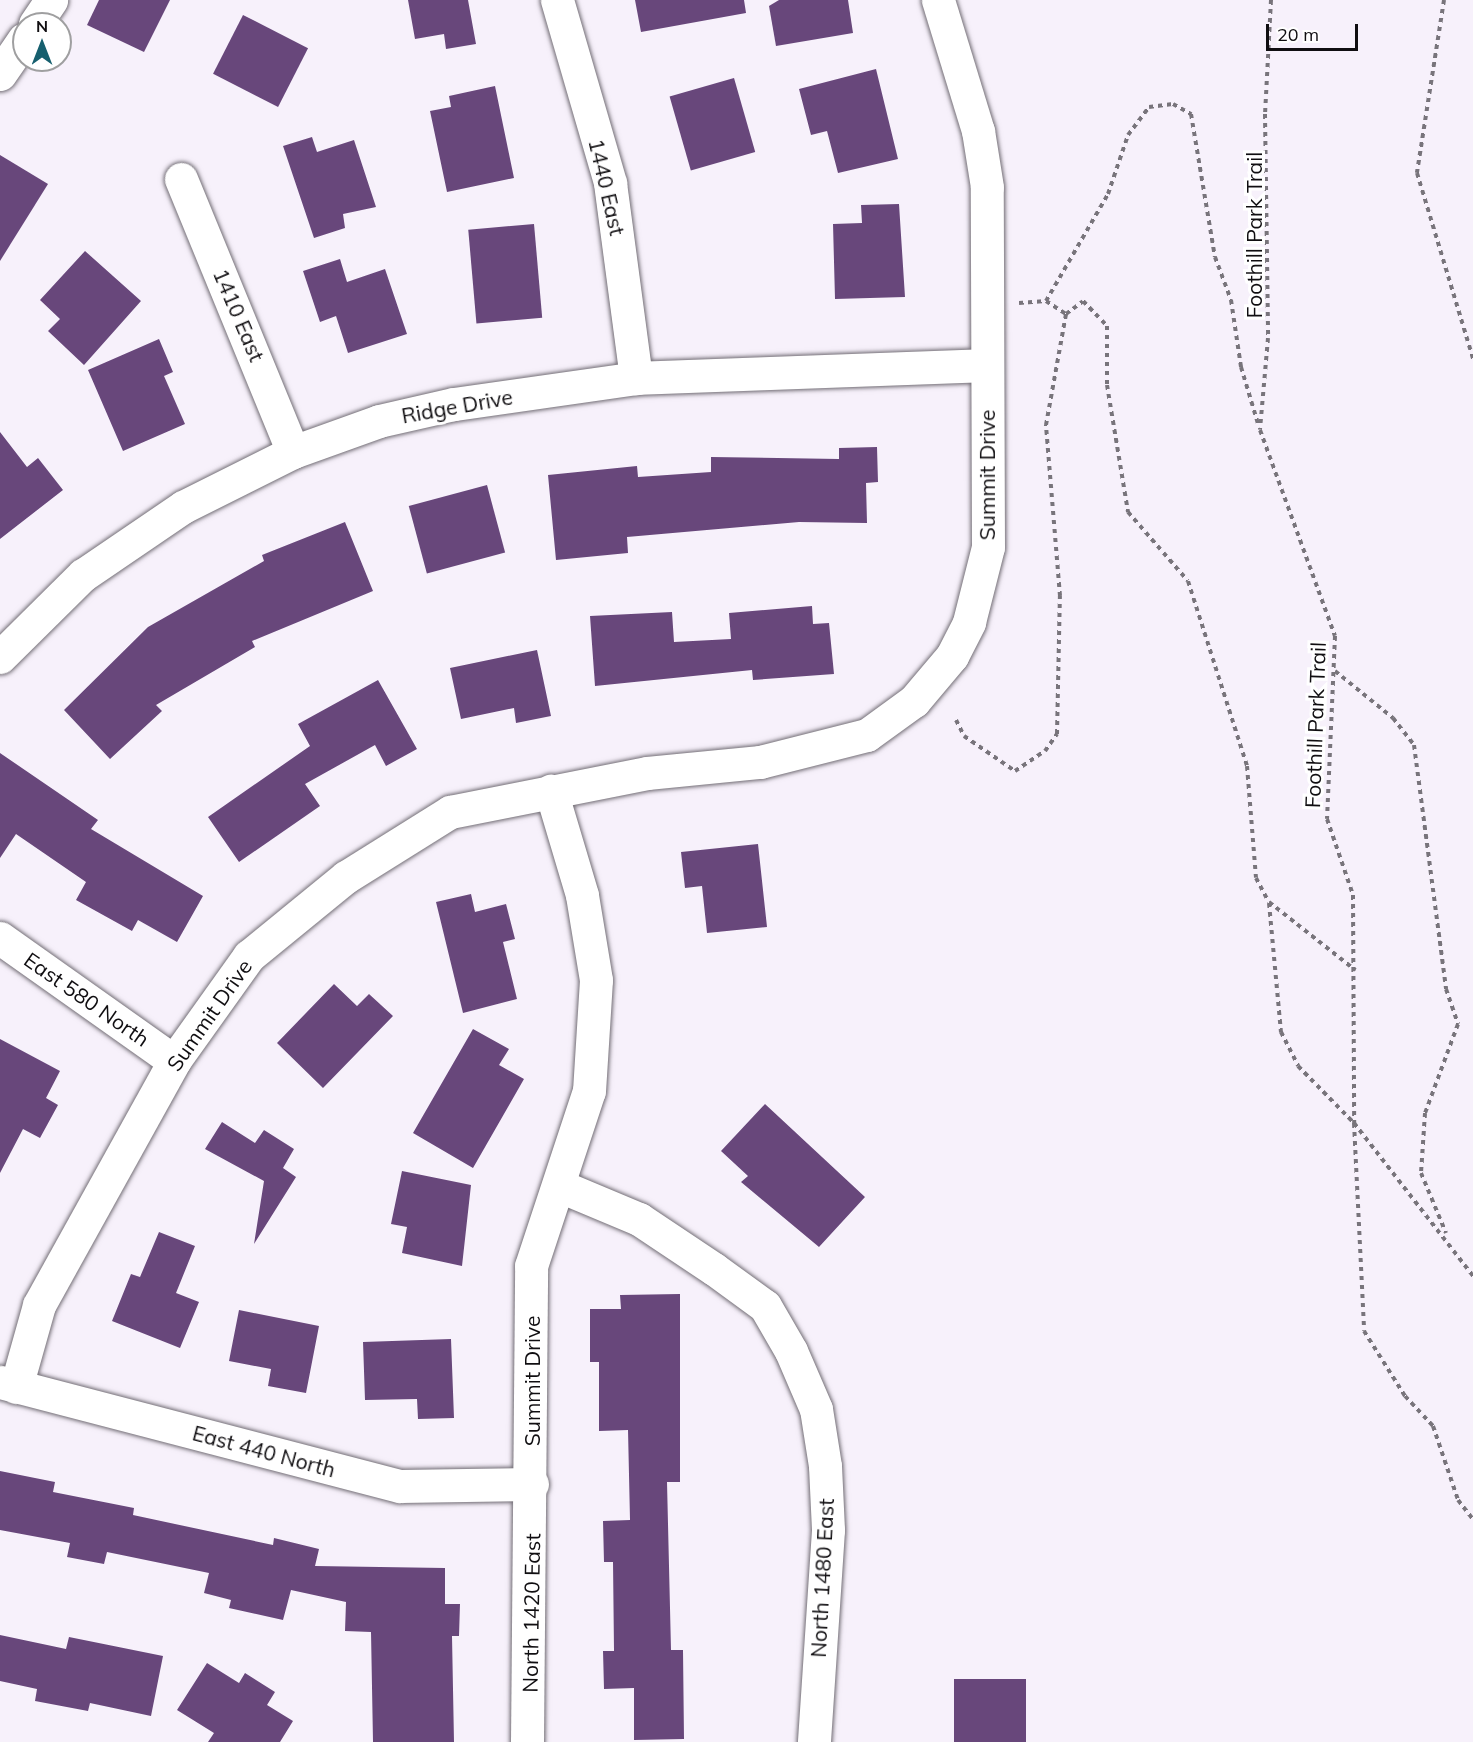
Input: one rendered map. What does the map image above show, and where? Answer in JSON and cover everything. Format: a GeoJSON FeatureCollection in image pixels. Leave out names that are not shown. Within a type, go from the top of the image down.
{"type":"FeatureCollection","features":[{"type":"Feature","properties":{"kind":"street","name":"1440 East"},"geometry":{"type":"LineString","coordinates":[[557,0],[610,183],[636,378]]}},
{"type":"Feature","properties":{"kind":"street","name":"Summit Drive"},"geometry":{"type":"LineString","coordinates":[[8,1384],[39,1305],[174,1061],[249,956],[346,877],[450,812],[551,791],[815,751],[867,735],[914,701],[952,656],[981,584],[990,509],[984,307],[983,164],[938,0]]}},
{"type":"Feature","properties":{"kind":"street"},"geometry":{"type":"LineString","coordinates":[[0,74],[12,56]]}},
{"type":"Feature","properties":{"kind":"street","name":"1410 East"},"geometry":{"type":"LineString","coordinates":[[181,179],[293,452]]}},
{"type":"Feature","properties":{"kind":"street","name":"Ridge Drive"},"geometry":{"type":"LineString","coordinates":[[0,657],[83,575],[183,507],[293,452],[379,421],[454,404],[636,378],[986,365]]}},
{"type":"Feature","properties":{"kind":"street","name":"Summit Drive"},"geometry":{"type":"LineString","coordinates":[[532,1484],[531,1266],[560,1186],[589,1091],[596,980],[582,895],[551,791]]}},
{"type":"Feature","properties":{"kind":"street","name":"East 580 North"},"geometry":{"type":"LineString","coordinates":[[0,938],[174,1061]]}},
{"type":"Feature","properties":{"kind":"street","name":"North 1480 East"},"geometry":{"type":"LineString","coordinates":[[560,1186],[639,1219],[714,1269],[765,1306],[791,1351],[816,1409],[825,1466],[828,1530],[814,1742]]}},
{"type":"Feature","properties":{"kind":"street","name":"East 440 North"},"geometry":{"type":"LineString","coordinates":[[8,1384],[399,1486],[532,1484]]}},
{"type":"Feature","properties":{"kind":"street","name":"North 1420 East"},"geometry":{"type":"LineString","coordinates":[[527,1742],[532,1484]]}},
{"type":"Feature","properties":{"kind":"path","name":"Foothill Park Trail"},"geometry":{"type":"LineString","coordinates":[[1271,0],[1265,114],[1269,338],[1260,430],[1335,636],[1327,819],[1353,895],[1354,1123],[1364,1331],[1405,1396],[1433,1426],[1458,1500],[1473,1519]]}},
{"type":"Feature","properties":{"kind":"path"},"geometry":{"type":"LineString","coordinates":[[1444,0],[1417,173],[1473,359]]}},
{"type":"Feature","properties":{"kind":"path"},"geometry":{"type":"LineString","coordinates":[[1046,301],[1108,194],[1128,135],[1149,107],[1173,104],[1191,114],[1215,257],[1231,300],[1241,368],[1260,430]]}},
{"type":"Feature","properties":{"kind":"path"},"geometry":{"type":"LineString","coordinates":[[984,307],[1046,301],[1066,314]]}},
{"type":"Feature","properties":{"kind":"path"},"geometry":{"type":"LineString","coordinates":[[956,720],[964,736],[1016,771],[1045,751],[1057,734],[1060,596],[1046,425],[1066,314],[1083,301],[1107,326],[1107,385],[1128,512],[1188,581],[1247,766],[1251,852],[1269,902],[1281,1032],[1298,1066],[1354,1123],[1448,1239],[1473,1276]]}},
{"type":"Feature","properties":{"kind":"path"},"geometry":{"type":"LineString","coordinates":[[1335,671],[1394,718],[1414,745],[1446,989],[1458,1024],[1425,1113],[1421,1173],[1448,1239]]}},
{"type":"Feature","properties":{"kind":"path"},"geometry":{"type":"LineString","coordinates":[[1269,902],[1355,970]]}},
{"type":"Feature","properties":{"kind":"building"},"geometry":{"type":"Polygon","coordinates":[[[99,0],[170,0],[144,52],[87,25],[99,0]]]}},
{"type":"Feature","properties":{"kind":"building"},"geometry":{"type":"Polygon","coordinates":[[[408,0],[468,0],[476,44],[446,49],[444,34],[415,39],[408,0]]]}},
{"type":"Feature","properties":{"kind":"building"},"geometry":{"type":"Polygon","coordinates":[[[635,0],[744,0],[746,13],[641,32],[635,0]]]}},
{"type":"Feature","properties":{"kind":"building"},"geometry":{"type":"Polygon","coordinates":[[[779,0],[848,0],[853,33],[776,46],[769,6],[779,0]]]}},
{"type":"Feature","properties":{"kind":"building"},"geometry":{"type":"Polygon","coordinates":[[[243,15],[308,48],[278,107],[213,74],[243,15]]]}},
{"type":"Feature","properties":{"kind":"building"},"geometry":{"type":"Polygon","coordinates":[[[876,69],[898,159],[838,173],[827,131],[811,135],[799,89],[876,69]]]}},
{"type":"Feature","properties":{"kind":"building"},"geometry":{"type":"Polygon","coordinates":[[[734,78],[755,152],[691,170],[670,96],[734,78]]]}},
{"type":"Feature","properties":{"kind":"building"},"geometry":{"type":"Polygon","coordinates":[[[495,86],[514,178],[447,192],[430,111],[451,107],[449,96],[495,86]]]}},
{"type":"Feature","properties":{"kind":"building"},"geometry":{"type":"Polygon","coordinates":[[[312,137],[317,152],[354,140],[376,207],[343,214],[345,228],[314,238],[283,146],[312,137]]]}},
{"type":"Feature","properties":{"kind":"building"},"geometry":{"type":"Polygon","coordinates":[[[0,155],[48,184],[0,261],[0,155]]]}},
{"type":"Feature","properties":{"kind":"building"},"geometry":{"type":"Polygon","coordinates":[[[899,204],[905,297],[835,299],[833,224],[862,223],[861,205],[899,204]]]}},
{"type":"Feature","properties":{"kind":"building"},"geometry":{"type":"Polygon","coordinates":[[[534,224],[542,318],[476,323],[468,230],[534,224]]]}},
{"type":"Feature","properties":{"kind":"building"},"geometry":{"type":"Polygon","coordinates":[[[85,251],[141,301],[84,365],[48,331],[60,319],[40,300],[85,251]]]}},
{"type":"Feature","properties":{"kind":"building"},"geometry":{"type":"Polygon","coordinates":[[[340,259],[347,282],[385,269],[407,334],[348,353],[336,316],[320,322],[303,271],[340,259]]]}},
{"type":"Feature","properties":{"kind":"building"},"geometry":{"type":"Polygon","coordinates":[[[159,339],[173,372],[164,376],[185,424],[123,451],[88,370],[159,339]]]}},
{"type":"Feature","properties":{"kind":"building"},"geometry":{"type":"Polygon","coordinates":[[[0,432],[27,467],[38,458],[63,490],[0,539],[0,432]]]}},
{"type":"Feature","properties":{"kind":"building"},"geometry":{"type":"Polygon","coordinates":[[[877,447],[878,482],[866,483],[867,523],[799,522],[627,537],[628,553],[556,560],[548,475],[637,466],[638,477],[711,472],[711,457],[839,459],[839,448],[877,447]]]}},
{"type":"Feature","properties":{"kind":"building"},"geometry":{"type":"Polygon","coordinates":[[[487,485],[505,553],[427,574],[409,506],[487,485]]]}},
{"type":"Feature","properties":{"kind":"building"},"geometry":{"type":"Polygon","coordinates":[[[345,522],[373,591],[252,641],[255,647],[156,705],[162,711],[110,759],[64,710],[148,627],[264,561],[262,555],[345,522]]]}},
{"type":"Feature","properties":{"kind":"building"},"geometry":{"type":"Polygon","coordinates":[[[812,606],[813,624],[829,623],[834,674],[753,680],[752,670],[595,686],[590,616],[672,612],[674,642],[731,639],[729,613],[812,606]]]}},
{"type":"Feature","properties":{"kind":"building"},"geometry":{"type":"Polygon","coordinates":[[[537,650],[551,716],[516,723],[514,708],[461,719],[450,668],[537,650]]]}},
{"type":"Feature","properties":{"kind":"building"},"geometry":{"type":"Polygon","coordinates":[[[378,680],[417,749],[386,766],[375,745],[305,784],[320,806],[239,862],[208,817],[310,746],[298,724],[378,680]]]}},
{"type":"Feature","properties":{"kind":"building"},"geometry":{"type":"Polygon","coordinates":[[[0,753],[98,820],[91,829],[203,896],[177,942],[138,920],[132,931],[76,900],[86,882],[16,834],[0,858],[0,753]]]}},
{"type":"Feature","properties":{"kind":"building"},"geometry":{"type":"Polygon","coordinates":[[[758,844],[767,927],[707,933],[702,886],[685,888],[681,852],[758,844]]]}},
{"type":"Feature","properties":{"kind":"building"},"geometry":{"type":"Polygon","coordinates":[[[471,894],[475,912],[506,904],[515,939],[503,942],[517,999],[463,1013],[436,902],[471,894]]]}},
{"type":"Feature","properties":{"kind":"building"},"geometry":{"type":"Polygon","coordinates":[[[334,984],[357,1006],[369,994],[393,1016],[323,1088],[277,1043],[334,984]]]}},
{"type":"Feature","properties":{"kind":"building"},"geometry":{"type":"Polygon","coordinates":[[[473,1029],[509,1049],[499,1065],[524,1079],[473,1168],[413,1133],[473,1029]]]}},
{"type":"Feature","properties":{"kind":"building"},"geometry":{"type":"Polygon","coordinates":[[[0,1039],[60,1071],[46,1098],[58,1105],[40,1138],[23,1129],[0,1173],[0,1039]]]}},
{"type":"Feature","properties":{"kind":"building"},"geometry":{"type":"Polygon","coordinates":[[[765,1104],[865,1197],[819,1247],[741,1182],[748,1176],[721,1151],[765,1104]]]}},
{"type":"Feature","properties":{"kind":"building"},"geometry":{"type":"Polygon","coordinates":[[[222,1122],[255,1143],[264,1130],[294,1149],[283,1168],[296,1177],[254,1244],[264,1181],[205,1149],[222,1122]]]}},
{"type":"Feature","properties":{"kind":"building"},"geometry":{"type":"Polygon","coordinates":[[[402,1171],[471,1185],[462,1266],[402,1253],[407,1227],[391,1224],[402,1171]]]}},
{"type":"Feature","properties":{"kind":"building"},"geometry":{"type":"Polygon","coordinates":[[[159,1232],[195,1246],[176,1293],[199,1302],[180,1348],[112,1321],[131,1274],[140,1277],[159,1232]]]}},
{"type":"Feature","properties":{"kind":"building"},"geometry":{"type":"Polygon","coordinates":[[[680,1294],[680,1482],[667,1482],[671,1650],[683,1650],[684,1739],[634,1740],[634,1688],[604,1689],[603,1651],[614,1651],[613,1562],[604,1562],[603,1521],[630,1520],[628,1430],[599,1431],[599,1362],[590,1362],[590,1309],[621,1309],[620,1295],[680,1294]]]}},
{"type":"Feature","properties":{"kind":"building"},"geometry":{"type":"Polygon","coordinates":[[[239,1310],[319,1326],[306,1393],[268,1386],[271,1369],[229,1361],[239,1310]]]}},
{"type":"Feature","properties":{"kind":"building"},"geometry":{"type":"Polygon","coordinates":[[[451,1339],[454,1418],[418,1419],[417,1399],[365,1400],[363,1342],[451,1339]]]}},
{"type":"Feature","properties":{"kind":"building"},"geometry":{"type":"Polygon","coordinates":[[[0,1471],[55,1482],[53,1492],[134,1508],[133,1515],[273,1545],[274,1538],[319,1549],[315,1566],[445,1568],[445,1604],[460,1604],[459,1636],[452,1636],[454,1742],[373,1742],[371,1632],[345,1631],[346,1602],[291,1590],[283,1620],[229,1608],[231,1600],[204,1593],[209,1573],[107,1552],[104,1564],[67,1557],[70,1543],[0,1530],[0,1471]]]}},
{"type":"Feature","properties":{"kind":"building"},"geometry":{"type":"Polygon","coordinates":[[[0,1635],[66,1649],[69,1637],[163,1656],[151,1716],[90,1703],[88,1711],[35,1701],[37,1689],[0,1681],[0,1635]]]}},
{"type":"Feature","properties":{"kind":"building"},"geometry":{"type":"Polygon","coordinates":[[[207,1663],[239,1683],[245,1673],[275,1692],[267,1705],[293,1721],[280,1742],[208,1742],[214,1733],[177,1710],[207,1663]]]}},
{"type":"Feature","properties":{"kind":"building"},"geometry":{"type":"Polygon","coordinates":[[[954,1679],[1026,1679],[1026,1742],[954,1742],[954,1679]]]}}]}
